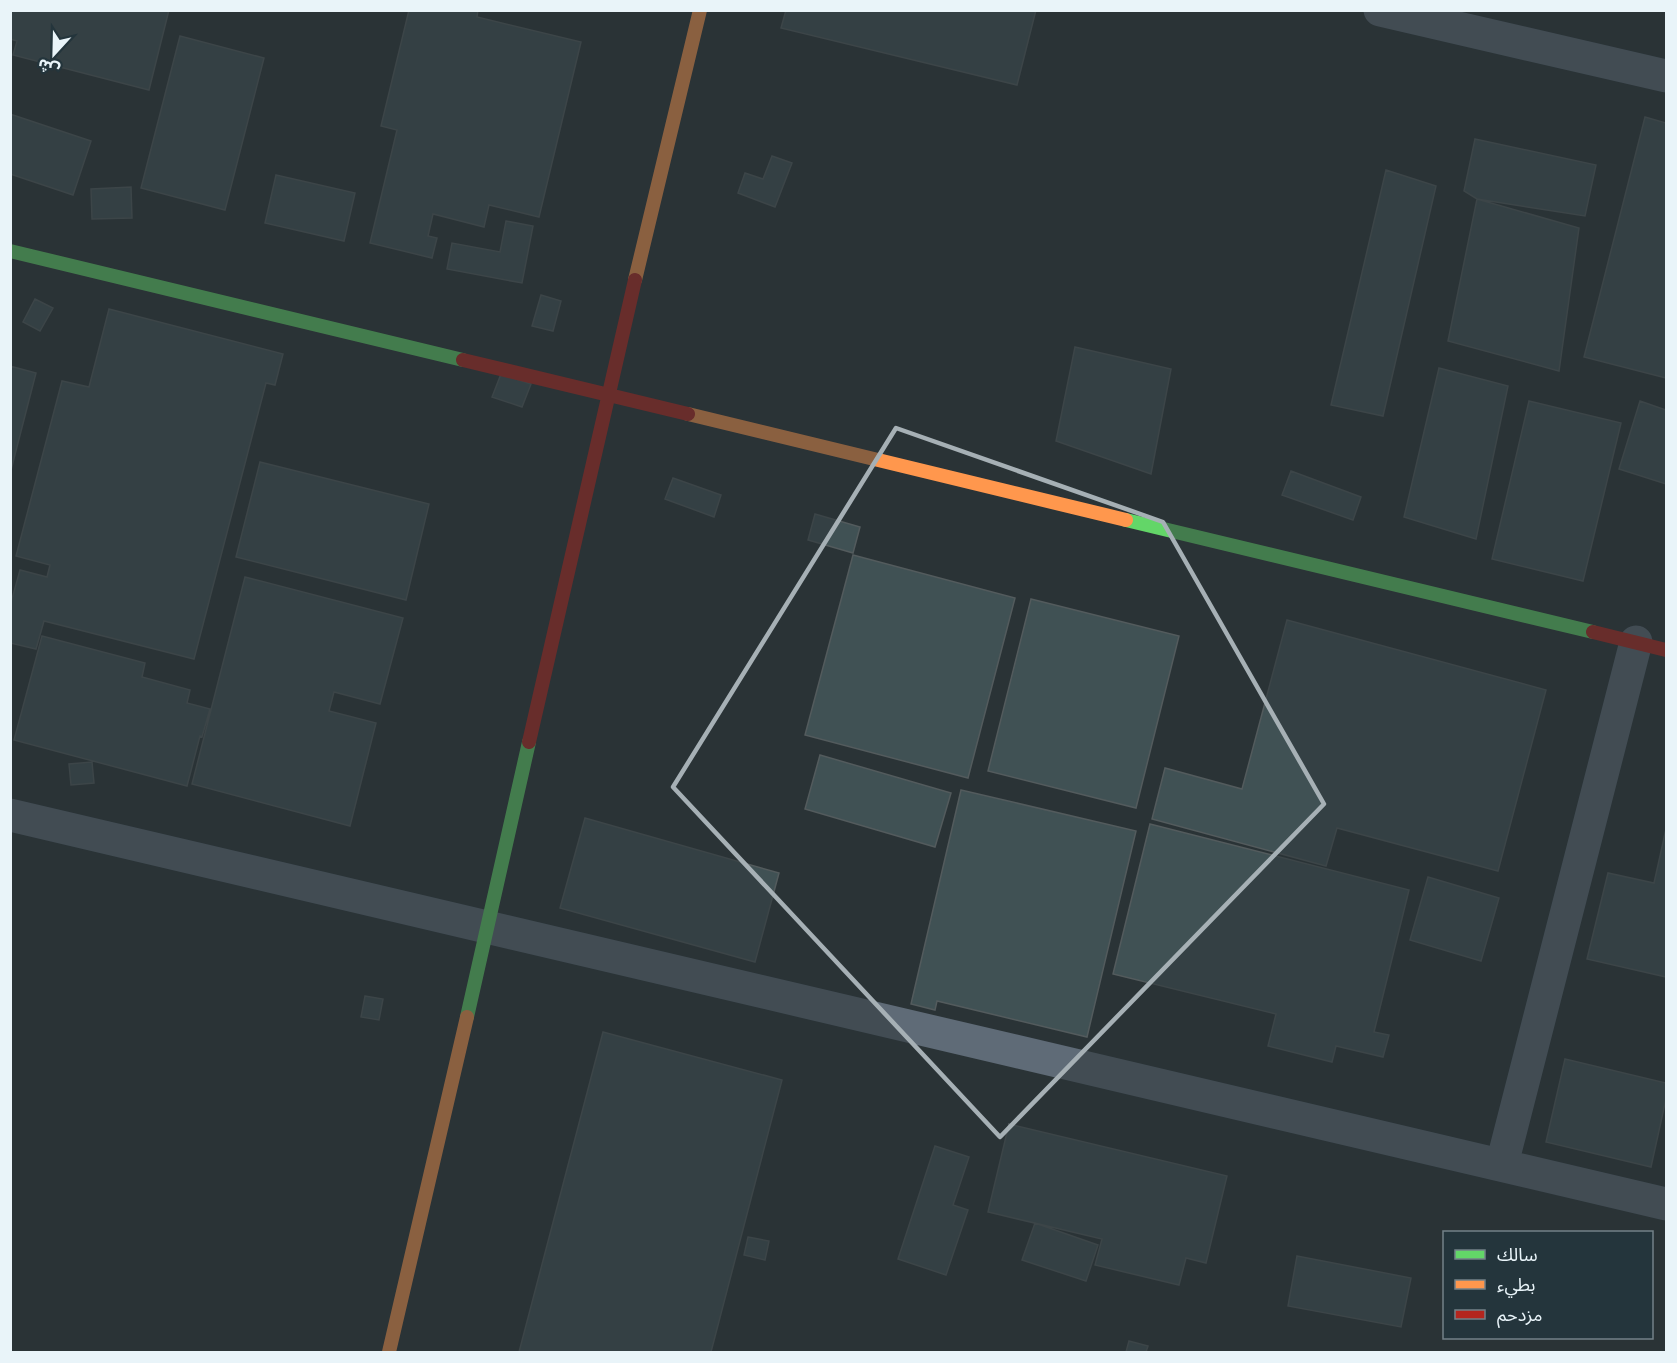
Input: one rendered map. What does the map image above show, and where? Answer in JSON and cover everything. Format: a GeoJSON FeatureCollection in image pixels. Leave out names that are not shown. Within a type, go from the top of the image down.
{"type":"FeatureCollection","features":[{"type":"Feature","properties":{"kind":"street"},"geometry":{"type":"LineString","coordinates":[[388,1353],[488,926],[607,395],[700,10]]}},
{"type":"Feature","properties":{"kind":"street"},"geometry":{"type":"LineString","coordinates":[[1380,10],[1666,76]]}},
{"type":"Feature","properties":{"kind":"street"},"geometry":{"type":"LineString","coordinates":[[10,251],[1651,646],[1502,1164]]}},
{"type":"Feature","properties":{"kind":"street"},"geometry":{"type":"LineString","coordinates":[[10,815],[1666,1204]]}},
{"type":"Feature","properties":{"kind":"highlighted area"},"geometry":{"type":"Polygon","coordinates":[[[896,428],[1163,522],[1324,804],[1000,1137],[673,787],[896,428]]]}},
{"type":"Feature","properties":{"kind":"building"},"geometry":{"type":"Polygon","coordinates":[[[10,10],[169,10],[149,90],[13,55],[17,41],[10,39],[10,10]]]}},
{"type":"Feature","properties":{"kind":"building"},"geometry":{"type":"Polygon","coordinates":[[[409,10],[478,10],[477,17],[581,42],[539,217],[489,205],[484,227],[433,214],[428,236],[437,238],[432,258],[370,243],[397,130],[381,126],[409,10]]]}},
{"type":"Feature","properties":{"kind":"building"},"geometry":{"type":"Polygon","coordinates":[[[786,10],[1036,10],[1017,85],[781,28],[786,10]]]}},
{"type":"Feature","properties":{"kind":"building"},"geometry":{"type":"Polygon","coordinates":[[[180,36],[264,58],[225,210],[141,188],[180,36]]]}},
{"type":"Feature","properties":{"kind":"building"},"geometry":{"type":"Polygon","coordinates":[[[10,114],[91,141],[73,195],[10,174],[10,114]]]}},
{"type":"Feature","properties":{"kind":"building"},"geometry":{"type":"Polygon","coordinates":[[[1645,117],[1666,123],[1666,378],[1584,357],[1645,117]]]}},
{"type":"Feature","properties":{"kind":"building"},"geometry":{"type":"Polygon","coordinates":[[[1475,139],[1596,165],[1585,216],[1477,199],[1464,191],[1475,139]]]}},
{"type":"Feature","properties":{"kind":"building"},"geometry":{"type":"Polygon","coordinates":[[[772,156],[792,163],[775,207],[738,193],[745,173],[763,179],[772,156]]]}},
{"type":"Feature","properties":{"kind":"building"},"geometry":{"type":"Polygon","coordinates":[[[1386,170],[1436,186],[1383,416],[1331,405],[1386,170]]]}},
{"type":"Feature","properties":{"kind":"building"},"geometry":{"type":"Polygon","coordinates":[[[276,175],[355,193],[344,241],[265,223],[276,175]]]}},
{"type":"Feature","properties":{"kind":"building"},"geometry":{"type":"Polygon","coordinates":[[[131,187],[132,218],[92,219],[91,189],[131,187]]]}},
{"type":"Feature","properties":{"kind":"building"},"geometry":{"type":"Polygon","coordinates":[[[1477,199],[1579,228],[1559,371],[1448,341],[1477,199]]]}},
{"type":"Feature","properties":{"kind":"building"},"geometry":{"type":"Polygon","coordinates":[[[506,221],[533,226],[522,283],[447,269],[452,243],[500,252],[506,221]]]}},
{"type":"Feature","properties":{"kind":"building"},"geometry":{"type":"Polygon","coordinates":[[[541,295],[561,301],[553,331],[532,326],[541,295]]]}},
{"type":"Feature","properties":{"kind":"building"},"geometry":{"type":"Polygon","coordinates":[[[35,299],[53,308],[40,331],[23,322],[35,299]]]}},
{"type":"Feature","properties":{"kind":"building"},"geometry":{"type":"Polygon","coordinates":[[[109,309],[283,354],[275,385],[266,383],[194,659],[44,621],[36,649],[10,643],[10,606],[20,570],[47,577],[50,565],[16,556],[62,381],[89,387],[109,309]]]}},
{"type":"Feature","properties":{"kind":"building"},"geometry":{"type":"Polygon","coordinates":[[[1075,347],[1171,369],[1151,474],[1056,441],[1075,347]]]}},
{"type":"Feature","properties":{"kind":"building"},"geometry":{"type":"Polygon","coordinates":[[[10,366],[36,373],[10,474],[10,366]]]}},
{"type":"Feature","properties":{"kind":"building"},"geometry":{"type":"Polygon","coordinates":[[[1439,368],[1508,386],[1476,539],[1404,517],[1439,368]]]}},
{"type":"Feature","properties":{"kind":"building"},"geometry":{"type":"Polygon","coordinates":[[[501,374],[531,384],[522,407],[492,397],[501,374]]]}},
{"type":"Feature","properties":{"kind":"building"},"geometry":{"type":"Polygon","coordinates":[[[1529,401],[1621,423],[1583,581],[1492,559],[1529,401]]]}},
{"type":"Feature","properties":{"kind":"building"},"geometry":{"type":"Polygon","coordinates":[[[1640,401],[1666,410],[1666,484],[1619,469],[1640,401]]]}},
{"type":"Feature","properties":{"kind":"building"},"geometry":{"type":"Polygon","coordinates":[[[260,462],[429,504],[406,600],[236,557],[260,462]]]}},
{"type":"Feature","properties":{"kind":"building"},"geometry":{"type":"Polygon","coordinates":[[[1291,471],[1361,497],[1353,520],[1282,495],[1291,471]]]}},
{"type":"Feature","properties":{"kind":"building"},"geometry":{"type":"Polygon","coordinates":[[[673,478],[721,495],[714,517],[665,499],[673,478]]]}},
{"type":"Feature","properties":{"kind":"building"},"geometry":{"type":"Polygon","coordinates":[[[815,514],[860,527],[853,553],[808,540],[815,514]]]}},
{"type":"Feature","properties":{"kind":"building"},"geometry":{"type":"Polygon","coordinates":[[[853,555],[1015,598],[968,778],[805,735],[853,555]]]}},
{"type":"Feature","properties":{"kind":"building"},"geometry":{"type":"Polygon","coordinates":[[[245,577],[403,618],[380,704],[334,692],[329,711],[376,723],[350,826],[192,784],[245,577]]]}},
{"type":"Feature","properties":{"kind":"building"},"geometry":{"type":"Polygon","coordinates":[[[1031,599],[1179,636],[1136,808],[988,771],[1031,599]]]}},
{"type":"Feature","properties":{"kind":"building"},"geometry":{"type":"Polygon","coordinates":[[[1287,620],[1546,690],[1498,871],[1337,828],[1326,866],[1152,819],[1165,768],[1242,789],[1287,620]]]}},
{"type":"Feature","properties":{"kind":"building"},"geometry":{"type":"Polygon","coordinates":[[[42,636],[145,663],[142,677],[190,690],[187,703],[210,709],[202,737],[200,736],[187,786],[14,740],[42,636]]]}},
{"type":"Feature","properties":{"kind":"building"},"geometry":{"type":"Polygon","coordinates":[[[820,755],[951,793],[935,847],[805,809],[820,755]]]}},
{"type":"Feature","properties":{"kind":"building"},"geometry":{"type":"Polygon","coordinates":[[[92,762],[94,783],[71,785],[69,764],[92,762]]]}},
{"type":"Feature","properties":{"kind":"building"},"geometry":{"type":"Polygon","coordinates":[[[961,790],[1136,831],[1087,1037],[937,1001],[935,1010],[911,1004],[961,790]]]}},
{"type":"Feature","properties":{"kind":"building"},"geometry":{"type":"Polygon","coordinates":[[[585,818],[779,873],[755,962],[560,908],[585,818]]]}},
{"type":"Feature","properties":{"kind":"building"},"geometry":{"type":"Polygon","coordinates":[[[1150,824],[1409,890],[1374,1032],[1389,1035],[1383,1057],[1336,1046],[1332,1062],[1268,1046],[1276,1014],[1113,974],[1150,824]]]}},
{"type":"Feature","properties":{"kind":"building"},"geometry":{"type":"Polygon","coordinates":[[[1666,829],[1666,977],[1587,959],[1608,873],[1654,883],[1666,829]]]}},
{"type":"Feature","properties":{"kind":"building"},"geometry":{"type":"Polygon","coordinates":[[[1428,877],[1499,898],[1481,961],[1410,940],[1428,877]]]}},
{"type":"Feature","properties":{"kind":"building"},"geometry":{"type":"Polygon","coordinates":[[[365,996],[383,999],[379,1020],[361,1017],[365,996]]]}},
{"type":"Feature","properties":{"kind":"building"},"geometry":{"type":"Polygon","coordinates":[[[603,1032],[782,1080],[711,1352],[519,1352],[603,1032]]]}},
{"type":"Feature","properties":{"kind":"building"},"geometry":{"type":"Polygon","coordinates":[[[1565,1059],[1666,1083],[1666,1099],[1651,1167],[1546,1142],[1565,1059]]]}},
{"type":"Feature","properties":{"kind":"building"},"geometry":{"type":"Polygon","coordinates":[[[1009,1124],[1227,1176],[1206,1263],[1186,1258],[1179,1285],[1095,1265],[1102,1239],[988,1212],[1009,1124]]]}},
{"type":"Feature","properties":{"kind":"building"},"geometry":{"type":"Polygon","coordinates":[[[935,1146],[969,1157],[953,1205],[968,1210],[946,1275],[898,1259],[935,1146]]]}},
{"type":"Feature","properties":{"kind":"building"},"geometry":{"type":"Polygon","coordinates":[[[1035,1223],[1098,1245],[1086,1281],[1022,1260],[1035,1223]]]}},
{"type":"Feature","properties":{"kind":"building"},"geometry":{"type":"Polygon","coordinates":[[[748,1237],[769,1241],[765,1260],[744,1255],[748,1237]]]}},
{"type":"Feature","properties":{"kind":"building"},"geometry":{"type":"Polygon","coordinates":[[[1297,1256],[1411,1278],[1401,1327],[1288,1306],[1297,1256]]]}},
{"type":"Feature","properties":{"kind":"building"},"geometry":{"type":"Polygon","coordinates":[[[1129,1341],[1148,1346],[1146,1352],[1126,1352],[1129,1341]]]}},
{"type":"Feature","properties":{"kind":"traffic: fast"},"geometry":{"type":"LineString","coordinates":[[10,251],[463,360]]}},
{"type":"Feature","properties":{"kind":"traffic: fast"},"geometry":{"type":"LineString","coordinates":[[1126,520],[1593,632]]}},
{"type":"Feature","properties":{"kind":"traffic: fast"},"geometry":{"type":"LineString","coordinates":[[467,1017],[529,742]]}},
{"type":"Feature","properties":{"kind":"traffic: slow"},"geometry":{"type":"LineString","coordinates":[[635,280],[700,10]]}},
{"type":"Feature","properties":{"kind":"traffic: slow"},"geometry":{"type":"LineString","coordinates":[[688,414],[1126,520]]}},
{"type":"Feature","properties":{"kind":"traffic: slow"},"geometry":{"type":"LineString","coordinates":[[389,1352],[467,1017]]}},
{"type":"Feature","properties":{"kind":"traffic: jam"},"geometry":{"type":"LineString","coordinates":[[529,742],[635,280]]}},
{"type":"Feature","properties":{"kind":"traffic: jam"},"geometry":{"type":"LineString","coordinates":[[463,360],[688,414]]}},
{"type":"Feature","properties":{"kind":"traffic: jam"},"geometry":{"type":"LineString","coordinates":[[1593,632],[1666,650]]}}]}
